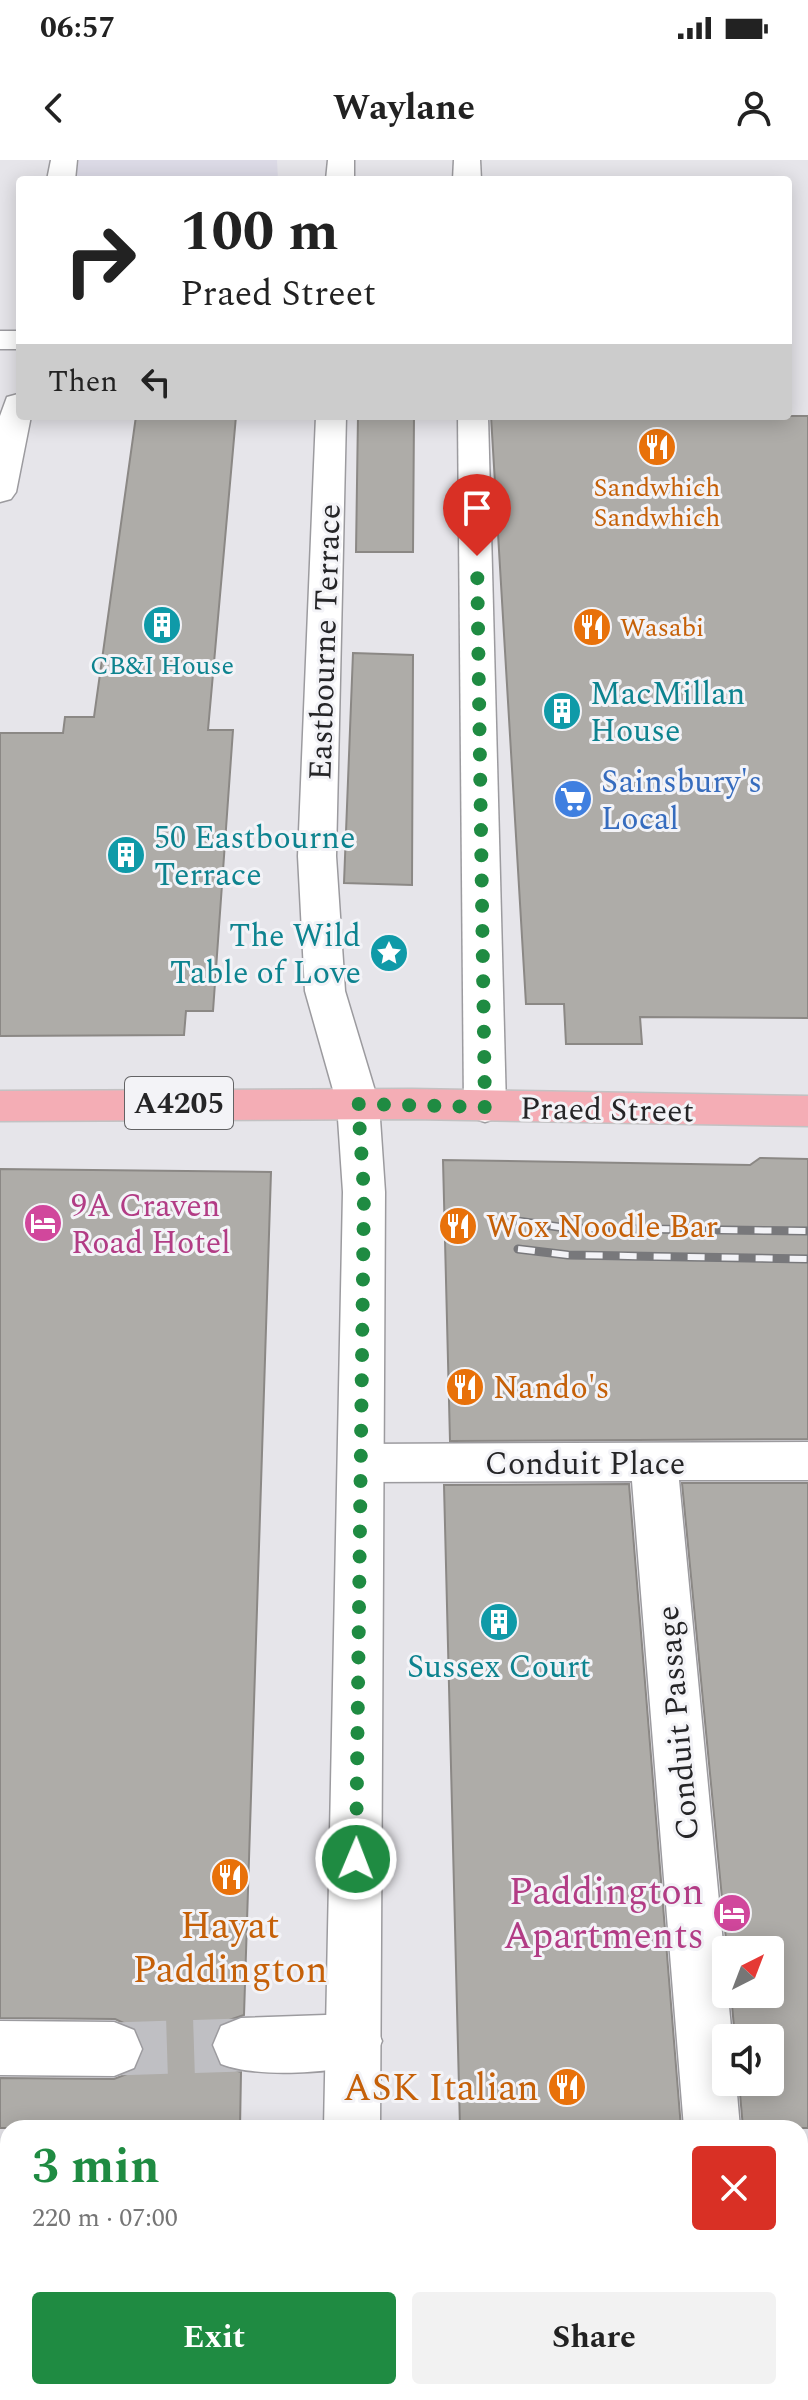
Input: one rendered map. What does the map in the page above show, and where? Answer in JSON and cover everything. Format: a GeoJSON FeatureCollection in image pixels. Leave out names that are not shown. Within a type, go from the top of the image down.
{"type":"FeatureCollection","features":[{"type":"Feature","properties":{"kind":"main road","name":"A4205"},"geometry":{"type":"LineString","coordinates":[[0,1106],[358,1104]]}},
{"type":"Feature","properties":{"kind":"main road","name":"Praed Street"},"geometry":{"type":"LineString","coordinates":[[358,1104],[808,1111]]}},
{"type":"Feature","properties":{"kind":"street"},"geometry":{"type":"LineString","coordinates":[[0,492],[16,413]]}},
{"type":"Feature","properties":{"kind":"street","name":"Eastbourne Terrace"},"geometry":{"type":"LineString","coordinates":[[331,420],[317,856],[325,991],[358,1104],[364,1192],[352,2120]]}},
{"type":"Feature","properties":{"kind":"street"},"geometry":{"type":"LineString","coordinates":[[473,420],[485,1107]]}},
{"type":"Feature","properties":{"kind":"street","name":"Conduit Place"},"geometry":{"type":"LineString","coordinates":[[361,1463],[808,1461]]}},
{"type":"Feature","properties":{"kind":"street","name":"Conduit Passage"},"geometry":{"type":"LineString","coordinates":[[654,1462],[711,2120]]}},
{"type":"Feature","properties":{"kind":"street"},"geometry":{"type":"LineString","coordinates":[[241,2045],[354,2041]]}},
{"type":"Feature","properties":{"kind":"street"},"geometry":{"type":"LineString","coordinates":[[0,2048],[114,2049]]}},
{"type":"Feature","properties":{"kind":"shaded area"},"geometry":{"type":"Polygon","coordinates":[[[79,160],[277,160],[278,176],[76,176],[79,160]]]}},
{"type":"Feature","properties":{"kind":"building"},"geometry":{"type":"Polygon","coordinates":[[[792,416],[808,416],[808,1018],[640,1017],[642,1044],[566,1044],[564,1004],[526,1004],[491,420],[792,420],[792,416]]]}},
{"type":"Feature","properties":{"kind":"building","name":"50 Eastbourne Terrace"},"geometry":{"type":"Polygon","coordinates":[[[135,420],[236,420],[208,730],[233,730],[213,1011],[186,1011],[184,1035],[0,1036],[0,733],[63,733],[65,717],[94,717],[135,420]]]}},
{"type":"Feature","properties":{"kind":"building"},"geometry":{"type":"Polygon","coordinates":[[[358,420],[414,420],[413,552],[356,552],[358,420]]]}},
{"type":"Feature","properties":{"kind":"building"},"geometry":{"type":"Polygon","coordinates":[[[353,653],[413,655],[412,885],[344,883],[353,653]]]}},
{"type":"Feature","properties":{"kind":"building"},"geometry":{"type":"Polygon","coordinates":[[[760,1158],[808,1159],[808,1439],[450,1441],[443,1160],[750,1165],[760,1158]]]}},
{"type":"Feature","properties":{"kind":"building"},"geometry":{"type":"Polygon","coordinates":[[[0,1169],[271,1172],[244,2015],[220,2023],[210,2044],[218,2065],[241,2072],[240,2120],[0,2120],[0,2078],[114,2079],[135,2071],[145,2050],[137,2029],[115,2019],[0,2018],[0,1169]]]}},
{"type":"Feature","properties":{"kind":"building"},"geometry":{"type":"Polygon","coordinates":[[[682,1483],[808,1483],[808,2120],[742,2120],[740,2096],[784,2096],[784,2024],[734,2024],[732,2008],[784,2008],[784,1936],[726,1936],[682,1483]]]}},
{"type":"Feature","properties":{"kind":"building"},"geometry":{"type":"Polygon","coordinates":[[[629,1484],[680,2120],[460,2120],[444,1485],[629,1484]]]}},
{"type":"Feature","properties":{"kind":"tunnel"},"geometry":{"type":"LineString","coordinates":[[114,2049],[241,2045]]}},
{"type":"Feature","properties":{"kind":"railway"},"geometry":{"type":"LineString","coordinates":[[517,1221],[566,1228],[808,1231]]}},
{"type":"Feature","properties":{"kind":"railway"},"geometry":{"type":"LineString","coordinates":[[518,1249],[568,1255],[808,1259]]}},
{"type":"Feature","properties":{"kind":"place","name":"Sandwhich Sandwhich"},"geometry":{"type":"Point","coordinates":[657,447]}},
{"type":"Feature","properties":{"kind":"place","name":"CB&I House"},"geometry":{"type":"Point","coordinates":[162,625]}},
{"type":"Feature","properties":{"kind":"place","name":"Wasabi"},"geometry":{"type":"Point","coordinates":[592,627]}},
{"type":"Feature","properties":{"kind":"place","name":"MacMillan House"},"geometry":{"type":"Point","coordinates":[562,711]}},
{"type":"Feature","properties":{"kind":"place","name":"Sainsbury's Local"},"geometry":{"type":"Point","coordinates":[573,799]}},
{"type":"Feature","properties":{"kind":"place","name":"50 Eastbourne Terrace"},"geometry":{"type":"Point","coordinates":[126,855]}},
{"type":"Feature","properties":{"kind":"place","name":"The Wild Table of Love"},"geometry":{"type":"Point","coordinates":[389,953]}},
{"type":"Feature","properties":{"kind":"place","name":"9A Craven Road Hotel"},"geometry":{"type":"Point","coordinates":[43,1223]}},
{"type":"Feature","properties":{"kind":"place","name":"Wox Noodle Bar"},"geometry":{"type":"Point","coordinates":[458,1226]}},
{"type":"Feature","properties":{"kind":"place","name":"Nando's"},"geometry":{"type":"Point","coordinates":[465,1387]}},
{"type":"Feature","properties":{"kind":"place","name":"Sussex Court"},"geometry":{"type":"Point","coordinates":[499,1622]}},
{"type":"Feature","properties":{"kind":"place","name":"Hayat Paddington"},"geometry":{"type":"Point","coordinates":[230,1877]}},
{"type":"Feature","properties":{"kind":"place","name":"Paddington Apartments"},"geometry":{"type":"Point","coordinates":[732,1913]}},
{"type":"Feature","properties":{"kind":"place","name":"ASK Italian"},"geometry":{"type":"Point","coordinates":[567,2087]}},
{"type":"Feature","properties":{"kind":"route"},"geometry":{"type":"LineString","coordinates":[[356,1859],[364,1192],[362,1126],[358,1104],[485,1107],[477,556]]}}]}
